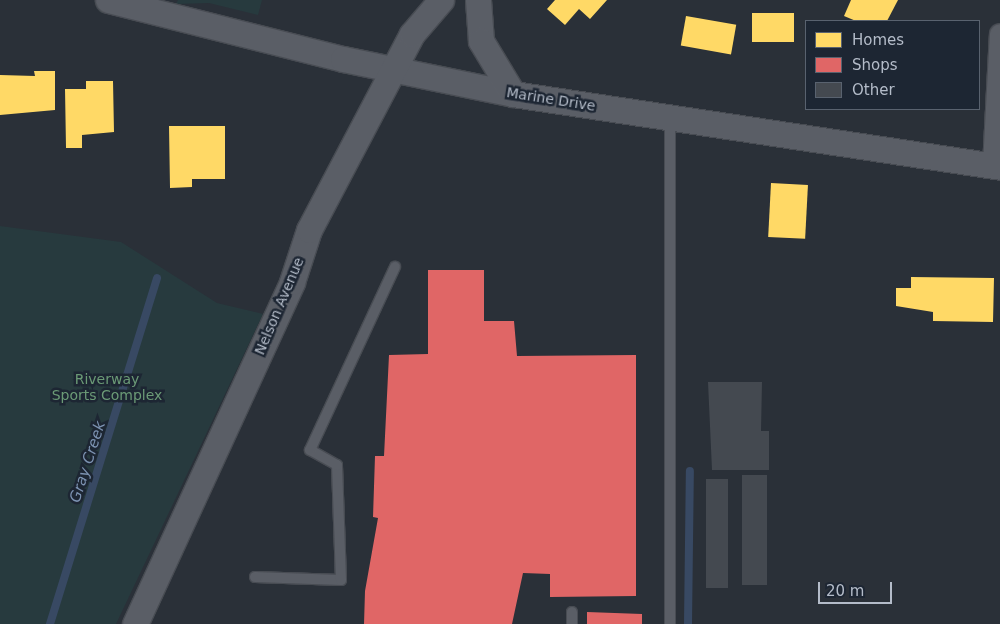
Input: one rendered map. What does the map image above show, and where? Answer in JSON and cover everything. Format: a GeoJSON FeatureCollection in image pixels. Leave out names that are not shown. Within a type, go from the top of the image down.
{"type":"FeatureCollection","features":[{"type":"Feature","properties":{"kind":"street","name":"Marine Drive"},"geometry":{"type":"LineString","coordinates":[[108,0],[393,69],[513,94],[996,167]]}},
{"type":"Feature","properties":{"kind":"street","name":"Nelson Avenue"},"geometry":{"type":"LineString","coordinates":[[135,624],[292,282],[310,230],[412,34],[441,0]]}},
{"type":"Feature","properties":{"kind":"street"},"geometry":{"type":"LineString","coordinates":[[478,0],[481,41],[513,94]]}},
{"type":"Feature","properties":{"kind":"street"},"geometry":{"type":"LineString","coordinates":[[996,167],[1000,34]]}},
{"type":"Feature","properties":{"kind":"lane"},"geometry":{"type":"LineString","coordinates":[[670,117],[670,624]]}},
{"type":"Feature","properties":{"kind":"lane"},"geometry":{"type":"LineString","coordinates":[[255,577],[341,580],[337,465],[310,450],[395,267]]}},
{"type":"Feature","properties":{"kind":"lane"},"geometry":{"type":"LineString","coordinates":[[572,612],[572,624]]}},
{"type":"Feature","properties":{"kind":"green space"},"geometry":{"type":"Polygon","coordinates":[[[178,0],[262,0],[258,15],[209,3],[176,4],[178,0]]]}},
{"type":"Feature","properties":{"kind":"green space","name":"Riverway Sports Complex"},"geometry":{"type":"Polygon","coordinates":[[[0,226],[121,242],[217,303],[263,314],[116,624],[0,624],[0,226]]]}},
{"type":"Feature","properties":{"kind":"building: Homes"},"geometry":{"type":"Polygon","coordinates":[[[555,0],[607,0],[590,19],[579,9],[565,25],[547,9],[555,0]]]}},
{"type":"Feature","properties":{"kind":"building: Homes"},"geometry":{"type":"Polygon","coordinates":[[[851,0],[898,0],[888,20],[854,20],[844,16],[851,0]]]}},
{"type":"Feature","properties":{"kind":"building: Homes"},"geometry":{"type":"Polygon","coordinates":[[[752,13],[794,13],[794,42],[752,42],[752,13]]]}},
{"type":"Feature","properties":{"kind":"building: Homes"},"geometry":{"type":"Polygon","coordinates":[[[686,16],[736,25],[731,54],[681,46],[686,16]]]}},
{"type":"Feature","properties":{"kind":"building: Homes"},"geometry":{"type":"Polygon","coordinates":[[[34,71],[55,71],[55,110],[0,115],[0,75],[35,76],[34,71]]]}},
{"type":"Feature","properties":{"kind":"building: Homes"},"geometry":{"type":"Polygon","coordinates":[[[86,81],[113,81],[114,132],[82,135],[82,148],[66,148],[65,89],[86,89],[86,81]]]}},
{"type":"Feature","properties":{"kind":"building: Homes"},"geometry":{"type":"Polygon","coordinates":[[[169,126],[225,126],[225,179],[192,179],[192,187],[170,188],[169,126]]]}},
{"type":"Feature","properties":{"kind":"building: Homes"},"geometry":{"type":"Polygon","coordinates":[[[771,183],[808,185],[805,239],[768,237],[771,183]]]}},
{"type":"Feature","properties":{"kind":"building: Homes"},"geometry":{"type":"Polygon","coordinates":[[[911,277],[994,278],[993,322],[933,321],[933,312],[896,306],[896,288],[911,288],[911,277]]]}},
{"type":"Feature","properties":{"kind":"building: Shops"},"geometry":{"type":"Polygon","coordinates":[[[428,270],[484,270],[484,321],[514,321],[517,356],[636,355],[636,596],[550,597],[550,574],[523,573],[512,624],[364,624],[365,591],[378,518],[373,517],[375,456],[384,456],[389,355],[428,354],[428,270]]]}},
{"type":"Feature","properties":{"kind":"building: Shops"},"geometry":{"type":"Polygon","coordinates":[[[587,612],[642,614],[642,624],[587,624],[587,612]]]}},
{"type":"Feature","properties":{"kind":"building: Other"},"geometry":{"type":"Polygon","coordinates":[[[708,382],[762,382],[761,431],[769,431],[769,470],[712,470],[708,382]]]}},
{"type":"Feature","properties":{"kind":"building: Other"},"geometry":{"type":"Polygon","coordinates":[[[742,475],[767,475],[767,585],[742,585],[742,475]]]}},
{"type":"Feature","properties":{"kind":"building: Other"},"geometry":{"type":"Polygon","coordinates":[[[706,479],[728,479],[728,588],[706,588],[706,479]]]}},
{"type":"Feature","properties":{"kind":"waterway","name":"Gray Creek"},"geometry":{"type":"LineString","coordinates":[[50,624],[157,278]]}},
{"type":"Feature","properties":{"kind":"waterway"},"geometry":{"type":"LineString","coordinates":[[688,624],[690,471]]}}]}
